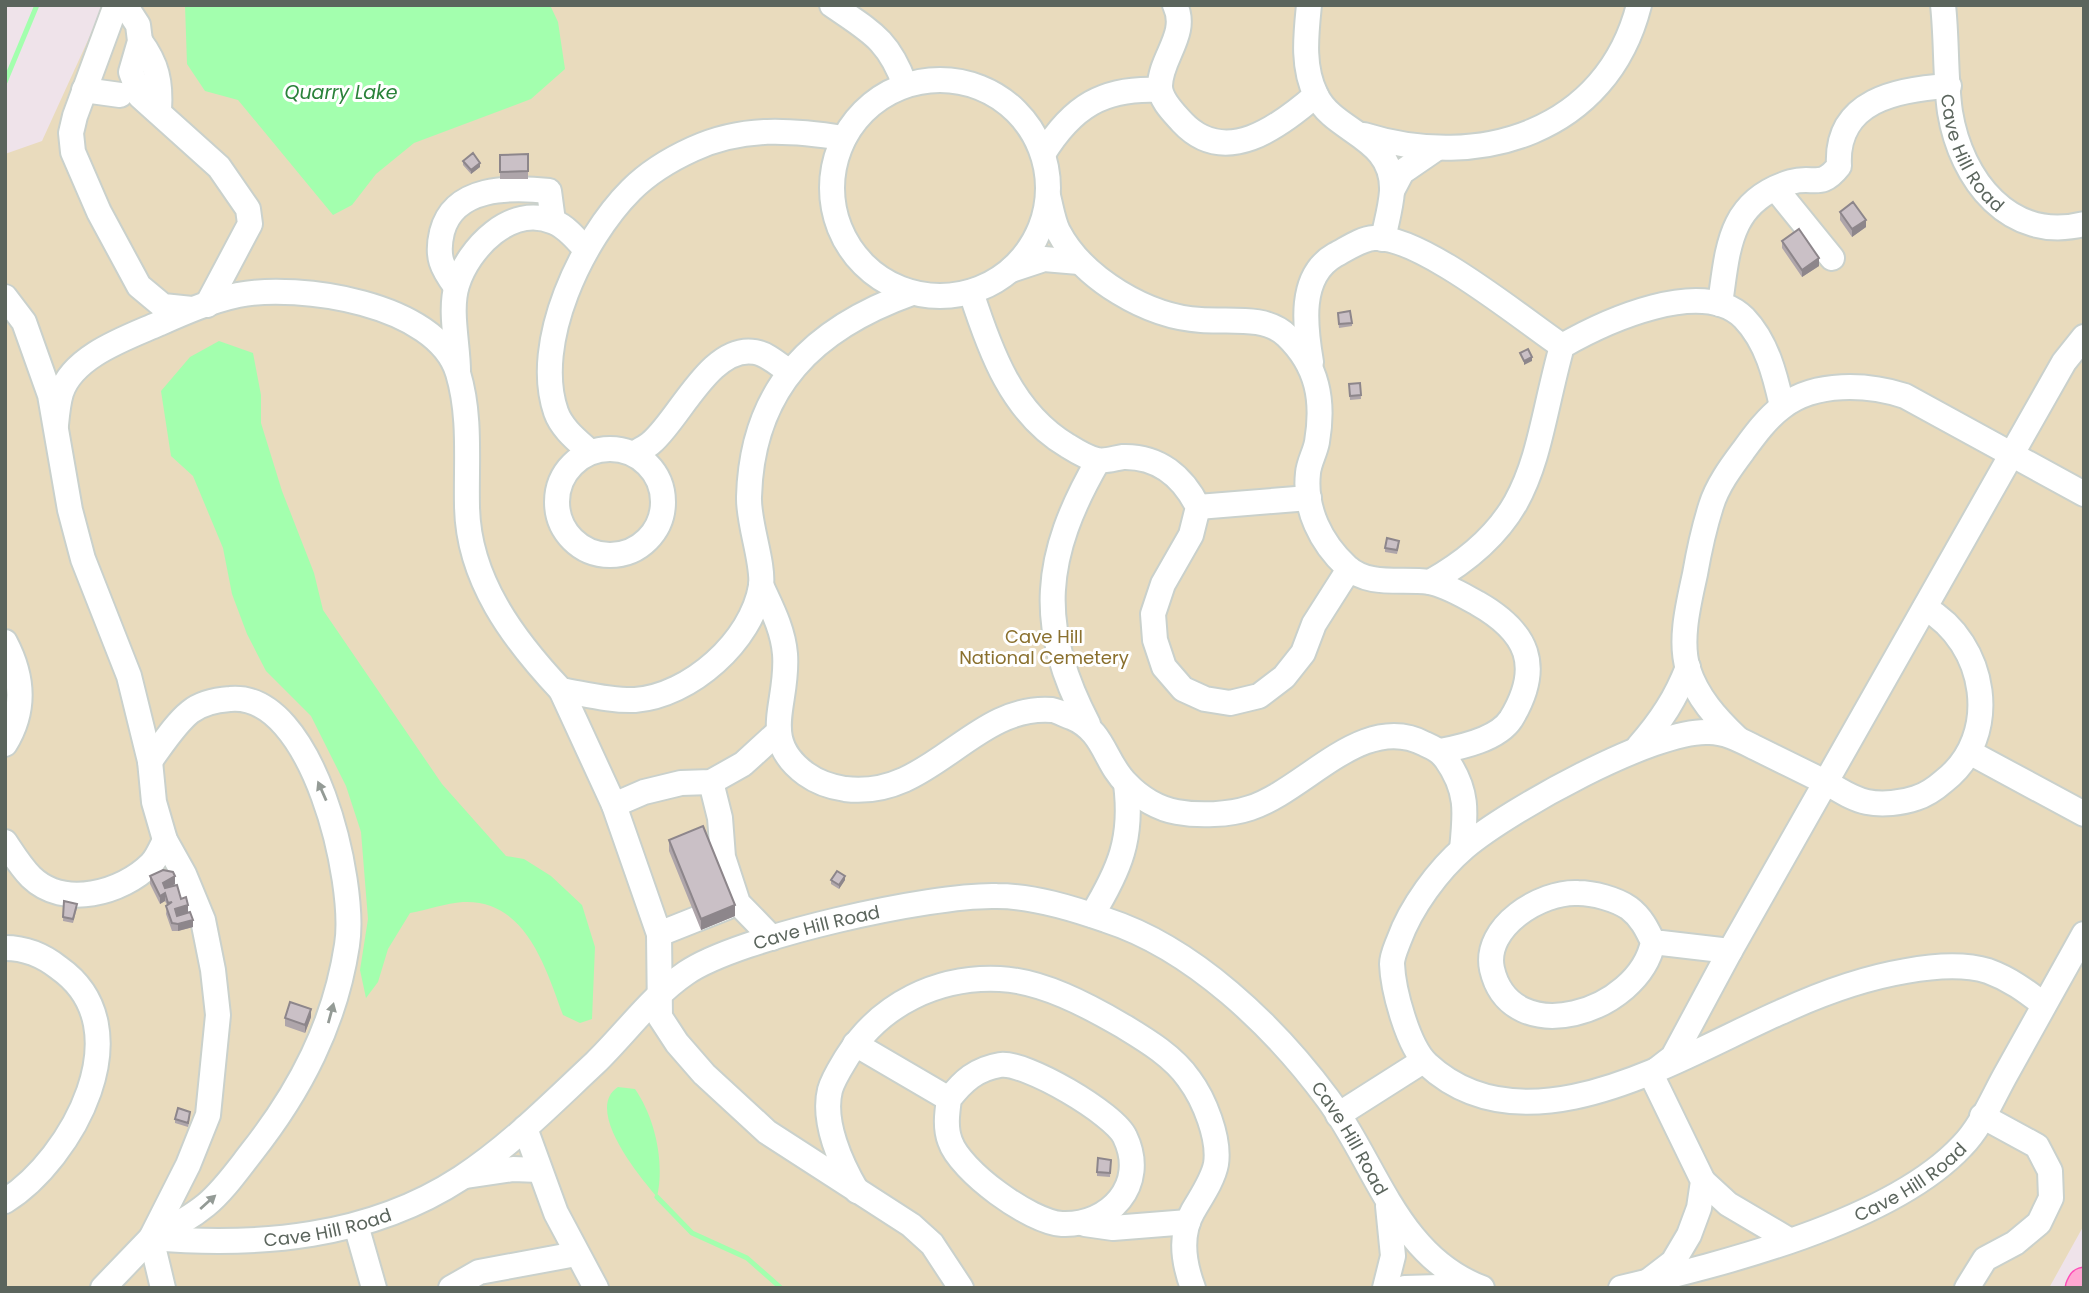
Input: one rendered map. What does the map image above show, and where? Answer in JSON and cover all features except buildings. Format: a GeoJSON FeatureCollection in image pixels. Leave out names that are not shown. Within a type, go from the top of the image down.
{"type":"FeatureCollection","features":[{"type":"Feature","properties":{"kind":"street"},"geometry":{"type":"LineString","coordinates":[[116,5],[71,133],[73,152],[99,212],[139,286],[163,306],[200,307]]}},
{"type":"Feature","properties":{"kind":"street"},"geometry":{"type":"LineString","coordinates":[[125,5],[138,25],[140,41],[131,72],[140,96],[219,167],[248,209],[250,224],[200,307]]}},
{"type":"Feature","properties":{"kind":"street"},"geometry":{"type":"LineString","coordinates":[[832,5],[879,37],[892,54],[905,86]]}},
{"type":"Feature","properties":{"kind":"street"},"geometry":{"type":"LineString","coordinates":[[1175,5],[1178,13],[1177,39],[1162,72],[1160,90],[1170,108],[1192,132],[1219,144],[1244,142],[1281,124],[1316,95]]}},
{"type":"Feature","properties":{"kind":"street"},"geometry":{"type":"LineString","coordinates":[[1309,5],[1307,69],[1316,95],[1327,112],[1364,135],[1388,143],[1452,150],[1510,139],[1535,131],[1590,94],[1609,73],[1629,41],[1639,5]]}},
{"type":"Feature","properties":{"kind":"street","name":"Cave Hill Road"},"geometry":{"type":"LineString","coordinates":[[1942,5],[1950,114],[1980,188],[2003,210],[2031,226],[2061,229],[2084,224]]}},
{"type":"Feature","properties":{"kind":"street"},"geometry":{"type":"LineString","coordinates":[[1079,262],[1044,260],[1009,271],[971,292],[941,296],[912,293],[882,280],[866,266],[840,232],[832,190],[833,169],[844,138],[860,116],[880,98],[905,86],[939,80],[972,85],[1003,100],[1027,124],[1043,154],[1048,196],[1058,230],[1079,262],[1129,300],[1198,320],[1255,322],[1281,330],[1312,366]]}},
{"type":"Feature","properties":{"kind":"street"},"geometry":{"type":"LineString","coordinates":[[1720,304],[1738,217],[1793,181],[1817,182],[1829,178],[1839,166],[1838,150],[1849,124],[1870,102],[1900,91],[1949,86]]}},
{"type":"Feature","properties":{"kind":"street"},"geometry":{"type":"LineString","coordinates":[[1043,154],[1061,125],[1083,108],[1122,92],[1138,89],[1160,90]]}},
{"type":"Feature","properties":{"kind":"street"},"geometry":{"type":"LineString","coordinates":[[84,90],[120,95]]}},
{"type":"Feature","properties":{"kind":"street"},"geometry":{"type":"LineString","coordinates":[[590,452],[569,433],[557,414],[548,377],[554,338],[568,293],[586,250],[631,190],[661,166],[694,148],[762,130],[802,131],[844,138]]}},
{"type":"Feature","properties":{"kind":"street"},"geometry":{"type":"LineString","coordinates":[[1364,135],[1380,153],[1392,191]]}},
{"type":"Feature","properties":{"kind":"street"},"geometry":{"type":"LineString","coordinates":[[1383,239],[1392,191],[1402,172],[1437,148]]}},
{"type":"Feature","properties":{"kind":"street"},"geometry":{"type":"LineString","coordinates":[[456,288],[441,266],[438,251],[450,211],[462,200],[477,195],[524,189],[549,191],[553,221]]}},
{"type":"Feature","properties":{"kind":"street"},"geometry":{"type":"LineString","coordinates":[[1776,190],[1832,258]]}},
{"type":"Feature","properties":{"kind":"street"},"geometry":{"type":"LineString","coordinates":[[1009,271],[1033,241],[1042,224],[1048,196]]}},
{"type":"Feature","properties":{"kind":"street"},"geometry":{"type":"LineString","coordinates":[[586,250],[553,221],[525,219],[485,238],[470,255],[456,288],[458,372],[468,449],[467,508],[472,552],[491,598],[517,640],[561,690],[614,805],[659,934],[660,1017],[704,1074],[767,1132],[911,1225],[932,1244],[961,1288]]}},
{"type":"Feature","properties":{"kind":"street"},"geometry":{"type":"LineString","coordinates":[[1440,751],[1462,747],[1508,723],[1522,700],[1528,679],[1520,636],[1502,618],[1456,591],[1430,582],[1371,579],[1349,569],[1315,524],[1308,498],[1308,471],[1317,444],[1320,394],[1306,332],[1311,279],[1329,258],[1353,245],[1372,238],[1395,240],[1422,250],[1562,346]]}},
{"type":"Feature","properties":{"kind":"street"},"geometry":{"type":"LineString","coordinates":[[55,425],[62,391],[83,363],[111,344],[200,307],[237,295],[277,290],[374,306],[414,323],[442,346],[458,372]]}},
{"type":"Feature","properties":{"kind":"street"},"geometry":{"type":"LineString","coordinates":[[971,292],[1001,372],[1023,406],[1047,433],[1098,461],[1125,457],[1153,462],[1173,472],[1188,487],[1198,507],[1191,535],[1163,584],[1153,614],[1155,640],[1164,667],[1182,689],[1205,699],[1230,703],[1259,696],[1284,677],[1303,653],[1314,624],[1349,569]]}},
{"type":"Feature","properties":{"kind":"street"},"geometry":{"type":"LineString","coordinates":[[912,293],[880,304],[847,322],[814,345],[788,371],[753,452],[749,499],[761,584],[778,620],[785,653],[785,695],[777,733],[786,757],[808,776],[834,787],[862,791],[892,786],[927,769],[992,722],[1002,719],[1053,710],[1088,724]]}},
{"type":"Feature","properties":{"kind":"street"},"geometry":{"type":"LineString","coordinates":[[5,298],[24,323],[36,352],[55,425],[70,510],[80,547],[129,676],[150,761],[154,802],[165,841],[184,874],[203,920],[218,1015],[208,1115],[188,1165],[151,1238],[103,1288]]}},
{"type":"Feature","properties":{"kind":"street"},"geometry":{"type":"LineString","coordinates":[[1430,582],[1464,563],[1493,536],[1521,496],[1536,457],[1562,346],[1600,325],[1639,311],[1685,302],[1720,304],[1743,317],[1764,346],[1782,406]]}},
{"type":"Feature","properties":{"kind":"street"},"geometry":{"type":"LineString","coordinates":[[1651,1074],[1673,1057],[1730,951],[2064,362],[2084,337]]}},
{"type":"Feature","properties":{"kind":"street"},"geometry":{"type":"LineString","coordinates":[[634,454],[652,442],[696,386],[725,359],[742,352],[756,352],[788,371]]}},
{"type":"Feature","properties":{"kind":"street"},"geometry":{"type":"LineString","coordinates":[[1737,738],[1712,714],[1688,667],[1685,634],[1712,503],[1731,466],[1782,406],[1801,397],[1837,388],[1880,388],[1905,396],[2084,494]]}},
{"type":"Feature","properties":{"kind":"street"},"geometry":{"type":"LineString","coordinates":[[604,449],[634,454],[648,464],[659,479],[664,497],[662,515],[655,532],[642,545],[626,554],[608,556],[590,552],[575,543],[563,529],[557,512],[557,493],[563,476],[574,462],[590,452],[604,449]]}},
{"type":"Feature","properties":{"kind":"street"},"geometry":{"type":"LineString","coordinates":[[1098,461],[1069,513],[1058,544],[1053,614],[1059,655],[1068,687],[1126,783],[1154,805],[1176,812],[1207,814],[1249,808],[1285,792],[1349,750],[1377,737],[1412,737],[1440,751],[1460,779],[1466,814],[1462,849]]}},
{"type":"Feature","properties":{"kind":"street"},"geometry":{"type":"LineString","coordinates":[[1198,507],[1308,498]]}},
{"type":"Feature","properties":{"kind":"street"},"geometry":{"type":"LineString","coordinates":[[561,690],[636,700],[677,687],[710,668],[736,640],[753,609],[761,584]]}},
{"type":"Feature","properties":{"kind":"street"},"geometry":{"type":"LineString","coordinates":[[1925,608],[1953,630],[1967,649],[1978,675],[1980,731],[1971,753],[1960,768],[1942,783],[1921,797],[1869,803],[1737,738],[1709,732],[1661,740],[1636,749],[1542,796],[1462,849],[1407,919],[1392,961],[1399,1002],[1408,1031],[1423,1061],[1444,1077],[1476,1093],[1518,1101],[1569,1097],[1616,1088],[1784,1010],[1903,971],[1957,966],[1985,970],[2018,984],[2044,1005]]}},
{"type":"Feature","properties":{"kind":"street"},"geometry":{"type":"LineString","coordinates":[[5,642],[17,666],[22,692],[14,730],[5,744]]}},
{"type":"Feature","properties":{"kind":"street"},"geometry":{"type":"LineString","coordinates":[[1636,749],[1660,723],[1677,695],[1688,667]]}},
{"type":"Feature","properties":{"kind":"street"},"geometry":{"type":"LineString","coordinates":[[150,761],[191,711],[213,701],[238,698],[261,704],[286,729],[304,753],[329,807],[342,852],[348,943],[331,1019],[315,1056],[270,1129],[207,1204],[180,1224],[151,1238]]}},
{"type":"Feature","properties":{"kind":"street"},"geometry":{"type":"LineString","coordinates":[[614,805],[643,792],[681,783],[711,782],[743,764],[777,733]]}},
{"type":"Feature","properties":{"kind":"street"},"geometry":{"type":"LineString","coordinates":[[1971,753],[2084,814]]}},
{"type":"Feature","properties":{"kind":"street"},"geometry":{"type":"LineString","coordinates":[[711,782],[720,818],[723,857],[738,903],[772,938]]}},
{"type":"Feature","properties":{"kind":"street"},"geometry":{"type":"LineString","coordinates":[[1092,915],[1107,890],[1127,839],[1129,808],[1126,783]]}},
{"type":"Feature","properties":{"kind":"street"},"geometry":{"type":"LineString","coordinates":[[5,842],[33,879],[59,894],[95,893],[123,884],[152,863],[165,841]]}},
{"type":"Feature","properties":{"kind":"street"},"geometry":{"type":"LineString","coordinates":[[1577,892],[1605,898],[1628,907],[1643,922],[1653,942],[1650,960],[1637,978],[1617,997],[1590,1009],[1566,1014],[1541,1015],[1519,1009],[1500,991],[1491,966],[1493,943],[1508,923],[1551,897],[1577,892]]}},
{"type":"Feature","properties":{"kind":"street","name":"Cave Hill Road"},"geometry":{"type":"LineString","coordinates":[[151,1238],[273,1240],[356,1225],[396,1212],[463,1176],[525,1128],[681,976],[699,964],[772,938],[916,905],[998,895],[1057,905],[1136,929],[1193,963],[1272,1035],[1338,1115],[1387,1202],[1412,1235],[1441,1264],[1479,1287]]}},
{"type":"Feature","properties":{"kind":"street"},"geometry":{"type":"LineString","coordinates":[[659,934],[738,903]]}},
{"type":"Feature","properties":{"kind":"street","name":"Cave Hill Road"},"geometry":{"type":"LineString","coordinates":[[1621,1288],[1651,1285],[1788,1240],[1882,1203],[1927,1175],[1962,1146],[1982,1116],[2084,934]]}},
{"type":"Feature","properties":{"kind":"street"},"geometry":{"type":"LineString","coordinates":[[1653,942],[1730,951]]}},
{"type":"Feature","properties":{"kind":"street"},"geometry":{"type":"LineString","coordinates":[[5,948],[42,955],[69,975],[88,1000],[98,1038],[94,1071],[84,1108],[60,1148],[29,1186],[5,1201]]}},
{"type":"Feature","properties":{"kind":"street"},"geometry":{"type":"LineString","coordinates":[[857,1191],[846,1171],[832,1132],[829,1110],[830,1090],[855,1044],[871,1026],[900,1002],[931,988],[968,980],[1000,979],[1026,982],[1114,1021],[1171,1059],[1189,1079],[1204,1107],[1213,1135],[1216,1163],[1188,1222],[1184,1264],[1193,1288]]}},
{"type":"Feature","properties":{"kind":"street"},"geometry":{"type":"LineString","coordinates":[[855,1044],[949,1099]]}},
{"type":"Feature","properties":{"kind":"street"},"geometry":{"type":"LineString","coordinates":[[1338,1115],[1423,1061]]}},
{"type":"Feature","properties":{"kind":"street"},"geometry":{"type":"LineString","coordinates":[[1085,1224],[1110,1211],[1126,1191],[1133,1165],[1125,1136],[1105,1115],[1033,1072],[1003,1064],[978,1071],[962,1082],[949,1099],[949,1140],[958,1157],[977,1175],[1029,1214],[1058,1224],[1113,1228],[1188,1222]]}},
{"type":"Feature","properties":{"kind":"street"},"geometry":{"type":"LineString","coordinates":[[1651,1074],[1703,1181],[1728,1204],[1788,1240]]}},
{"type":"Feature","properties":{"kind":"street"},"geometry":{"type":"LineString","coordinates":[[1967,1288],[1985,1259],[2015,1243],[2039,1223],[2051,1198],[2050,1171],[2037,1146],[1982,1116]]}},
{"type":"Feature","properties":{"kind":"street"},"geometry":{"type":"LineString","coordinates":[[525,1128],[539,1170],[576,1254],[596,1288]]}},
{"type":"Feature","properties":{"kind":"street"},"geometry":{"type":"LineString","coordinates":[[463,1176],[513,1169],[539,1170]]}},
{"type":"Feature","properties":{"kind":"street"},"geometry":{"type":"LineString","coordinates":[[1651,1285],[1673,1262],[1689,1235],[1699,1208],[1703,1181]]}},
{"type":"Feature","properties":{"kind":"street"},"geometry":{"type":"LineString","coordinates":[[1385,1288],[1393,1256],[1387,1202]]}},
{"type":"Feature","properties":{"kind":"street"},"geometry":{"type":"LineString","coordinates":[[356,1225],[374,1288]]}},
{"type":"Feature","properties":{"kind":"street"},"geometry":{"type":"LineString","coordinates":[[151,1238],[163,1288]]}},
{"type":"Feature","properties":{"kind":"street"},"geometry":{"type":"LineString","coordinates":[[451,1288],[479,1272],[576,1254]]}},
{"type":"Feature","properties":{"kind":"street"},"geometry":{"type":"LineString","coordinates":[[1405,1288],[1479,1287]]}},
{"type":"Feature","properties":{"kind":"green space","name":"Cave Hill National Cemetery"},"geometry":{"type":"Polygon","coordinates":[[[104,5],[2084,5],[2084,1225],[2049,1288],[5,1288],[5,154],[42,141],[104,5]]]}},
{"type":"Feature","properties":{"kind":"water","name":"Quarry Lake"},"geometry":{"type":"Polygon","coordinates":[[[185,5],[550,5],[558,22],[565,69],[531,99],[414,143],[376,174],[352,205],[333,215],[238,100],[205,91],[187,64],[185,5]]]}},
{"type":"Feature","properties":{"kind":"water"},"geometry":{"type":"Polygon","coordinates":[[[219,341],[253,353],[261,395],[261,423],[282,491],[314,573],[323,610],[442,784],[506,856],[524,859],[551,876],[582,905],[595,947],[592,1019],[580,1023],[563,1015],[530,940],[518,924],[503,912],[485,904],[463,902],[410,913],[388,949],[378,982],[366,998],[360,970],[368,919],[361,832],[346,786],[311,716],[266,671],[247,634],[232,594],[223,548],[193,476],[171,456],[161,391],[190,357],[219,341]]]}},
{"type":"Feature","properties":{"kind":"water"},"geometry":{"type":"Polygon","coordinates":[[[618,1087],[635,1089],[653,1127],[660,1169],[657,1197],[627,1158],[610,1126],[607,1110],[609,1097],[618,1087]]]}},
{"type":"Feature","properties":{"kind":"waterway"},"geometry":{"type":"LineString","coordinates":[[5,82],[37,5]]}},
{"type":"Feature","properties":{"kind":"waterway"},"geometry":{"type":"LineString","coordinates":[[657,1197],[692,1233],[747,1258],[781,1288]]}}]}
